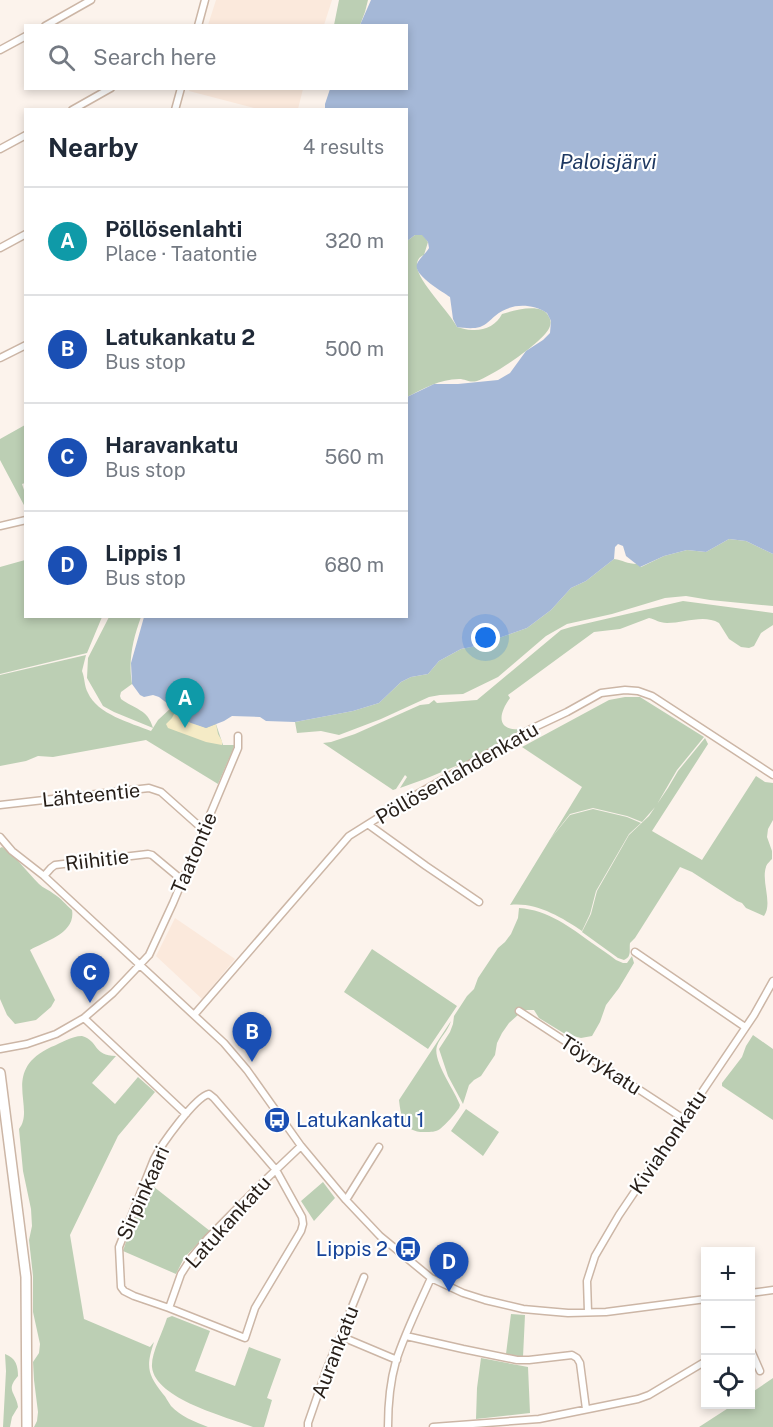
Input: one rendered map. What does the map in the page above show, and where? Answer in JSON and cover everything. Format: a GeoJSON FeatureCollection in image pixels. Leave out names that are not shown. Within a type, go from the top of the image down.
{"type":"FeatureCollection","features":[{"type":"Feature","properties":{"kind":"main road"},"geometry":{"type":"LineString","coordinates":[[0,1073],[26,1277],[27,1425]]}},
{"type":"Feature","properties":{"kind":"street"},"geometry":{"type":"LineString","coordinates":[[49,24],[91,0]]}},
{"type":"Feature","properties":{"kind":"street"},"geometry":{"type":"LineString","coordinates":[[199,24],[205,0]]}},
{"type":"Feature","properties":{"kind":"street"},"geometry":{"type":"LineString","coordinates":[[0,50],[24,37]]}},
{"type":"Feature","properties":{"kind":"street"},"geometry":{"type":"LineString","coordinates":[[76,108],[107,90]]}},
{"type":"Feature","properties":{"kind":"street"},"geometry":{"type":"LineString","coordinates":[[176,108],[180,90]]}},
{"type":"Feature","properties":{"kind":"street"},"geometry":{"type":"LineString","coordinates":[[0,149],[24,136]]}},
{"type":"Feature","properties":{"kind":"street"},"geometry":{"type":"LineString","coordinates":[[0,248],[24,235]]}},
{"type":"Feature","properties":{"kind":"street"},"geometry":{"type":"LineString","coordinates":[[0,358],[24,346]]}},
{"type":"Feature","properties":{"kind":"street"},"geometry":{"type":"LineString","coordinates":[[0,526],[24,520]]}},
{"type":"Feature","properties":{"kind":"street","name":"Pöllösenlahdenkatu"},"geometry":{"type":"LineString","coordinates":[[194,1015],[349,836],[533,728],[601,693],[625,690],[638,691],[652,696],[773,775]]}},
{"type":"Feature","properties":{"kind":"street","name":"Taatontie"},"geometry":{"type":"LineString","coordinates":[[0,1049],[27,1044],[56,1034],[84,1018],[113,993],[148,956],[238,748],[238,736]]}},
{"type":"Feature","properties":{"kind":"street","name":"Lähteentie"},"geometry":{"type":"LineString","coordinates":[[0,805],[148,788],[160,792],[204,828]]}},
{"type":"Feature","properties":{"kind":"street"},"geometry":{"type":"LineString","coordinates":[[369,825],[479,902]]}},
{"type":"Feature","properties":{"kind":"street"},"geometry":{"type":"LineString","coordinates":[[0,837],[12,851],[44,876],[237,1057],[301,1146],[346,1200],[380,1236],[431,1278],[463,1293],[504,1305],[545,1311],[606,1312],[701,1300]]}},
{"type":"Feature","properties":{"kind":"street","name":"Riihitie"},"geometry":{"type":"LineString","coordinates":[[44,876],[56,865],[148,854],[182,880]]}},
{"type":"Feature","properties":{"kind":"street"},"geometry":{"type":"LineString","coordinates":[[635,951],[745,1027]]}},
{"type":"Feature","properties":{"kind":"street","name":"Kiviahonkatu"},"geometry":{"type":"LineString","coordinates":[[588,1312],[587,1281],[595,1256],[619,1215],[745,1027],[773,981]]}},
{"type":"Feature","properties":{"kind":"street","name":"Töyrykatu"},"geometry":{"type":"LineString","coordinates":[[519,1011],[684,1119]]}},
{"type":"Feature","properties":{"kind":"street"},"geometry":{"type":"LineString","coordinates":[[84,1018],[186,1114]]}},
{"type":"Feature","properties":{"kind":"street","name":"Sirpinkaari"},"geometry":{"type":"LineString","coordinates":[[209,1094],[214,1098],[276,1170],[302,1217],[303,1224],[255,1308],[245,1338],[124,1291],[120,1279],[119,1247],[154,1159],[159,1148],[186,1114],[205,1095],[209,1094]]}},
{"type":"Feature","properties":{"kind":"street","name":"Latukankatu"},"geometry":{"type":"LineString","coordinates":[[169,1308],[181,1274],[192,1257],[215,1231],[301,1146]]}},
{"type":"Feature","properties":{"kind":"street"},"geometry":{"type":"LineString","coordinates":[[346,1200],[379,1147]]}},
{"type":"Feature","properties":{"kind":"street","name":"Aurankatu"},"geometry":{"type":"LineString","coordinates":[[308,1427],[322,1381],[364,1277]]}},
{"type":"Feature","properties":{"kind":"street"},"geometry":{"type":"LineString","coordinates":[[388,1427],[388,1412],[397,1360],[431,1278]]}},
{"type":"Feature","properties":{"kind":"street"},"geometry":{"type":"LineString","coordinates":[[755,1292],[773,1290]]}},
{"type":"Feature","properties":{"kind":"street"},"geometry":{"type":"LineString","coordinates":[[340,1336],[397,1360]]}},
{"type":"Feature","properties":{"kind":"street"},"geometry":{"type":"LineString","coordinates":[[406,1336],[517,1360],[572,1355],[580,1363],[586,1409]]}},
{"type":"Feature","properties":{"kind":"street"},"geometry":{"type":"LineString","coordinates":[[753,1355],[760,1371]]}},
{"type":"Feature","properties":{"kind":"street"},"geometry":{"type":"LineString","coordinates":[[433,1427],[539,1419],[644,1398],[701,1363]]}},
{"type":"Feature","properties":{"kind":"shaded area"},"geometry":{"type":"Polygon","coordinates":[[[216,0],[332,0],[324,24],[208,24],[216,0]]]}},
{"type":"Feature","properties":{"kind":"shaded area"},"geometry":{"type":"Polygon","coordinates":[[[303,90],[298,108],[254,108],[189,91],[303,90]]]}},
{"type":"Feature","properties":{"kind":"shaded area"},"geometry":{"type":"Polygon","coordinates":[[[175,918],[235,959],[202,999],[156,956],[175,918]]]}},
{"type":"Feature","properties":{"kind":"green space"},"geometry":{"type":"Polygon","coordinates":[[[339,0],[368,0],[360,24],[334,24],[339,0]]]}},
{"type":"Feature","properties":{"kind":"green space"},"geometry":{"type":"Polygon","coordinates":[[[415,235],[423,235],[428,242],[424,255],[417,262],[419,273],[457,327],[470,330],[481,329],[493,324],[502,314],[535,308],[546,312],[550,318],[551,322],[546,332],[518,357],[484,378],[477,381],[459,379],[445,381],[408,397],[408,240],[415,235]]]}},
{"type":"Feature","properties":{"kind":"green space"},"geometry":{"type":"Polygon","coordinates":[[[24,426],[24,483],[22,484],[24,505],[0,460],[0,439],[24,426]]]}},
{"type":"Feature","properties":{"kind":"green space"},"geometry":{"type":"Polygon","coordinates":[[[729,539],[746,541],[773,554],[773,606],[686,596],[665,598],[612,614],[567,624],[546,636],[498,677],[463,694],[429,697],[339,735],[321,731],[297,733],[295,722],[353,711],[379,703],[401,682],[411,677],[428,674],[439,661],[461,649],[527,628],[551,610],[571,588],[586,581],[614,559],[641,567],[664,556],[687,550],[706,552],[729,539]]]}},
{"type":"Feature","properties":{"kind":"green space"},"geometry":{"type":"Polygon","coordinates":[[[24,560],[24,618],[102,618],[87,653],[0,674],[0,567],[24,560]]]}},
{"type":"Feature","properties":{"kind":"green space"},"geometry":{"type":"Polygon","coordinates":[[[683,601],[773,613],[773,625],[761,633],[754,646],[749,648],[741,647],[729,639],[719,623],[707,619],[667,623],[649,618],[620,629],[594,632],[508,695],[510,698],[503,711],[502,721],[509,728],[524,729],[475,758],[400,788],[407,777],[405,775],[393,790],[323,743],[355,734],[434,700],[437,703],[477,700],[561,630],[683,601]]]}},
{"type":"Feature","properties":{"kind":"green space"},"geometry":{"type":"Polygon","coordinates":[[[108,618],[141,618],[132,650],[132,684],[121,692],[120,696],[121,699],[144,713],[153,728],[103,706],[87,678],[88,658],[108,618]]]}},
{"type":"Feature","properties":{"kind":"green space"},"geometry":{"type":"Polygon","coordinates":[[[86,655],[82,671],[87,690],[99,707],[115,717],[151,731],[158,720],[172,707],[216,724],[223,745],[235,745],[218,784],[146,740],[53,757],[38,756],[0,766],[0,675],[86,655]]]}},
{"type":"Feature","properties":{"kind":"green space"},"geometry":{"type":"Polygon","coordinates":[[[625,697],[640,697],[704,737],[677,770],[656,806],[642,822],[593,808],[570,814],[550,839],[582,787],[522,747],[609,700],[625,697]]]}},
{"type":"Feature","properties":{"kind":"green space"},"geometry":{"type":"Polygon","coordinates":[[[705,738],[708,744],[652,831],[702,860],[756,776],[765,782],[773,783],[773,820],[767,837],[772,859],[765,873],[766,911],[764,916],[746,908],[742,903],[680,867],[630,943],[628,957],[624,960],[618,958],[582,932],[591,914],[597,891],[629,835],[649,816],[678,771],[705,738]]]}},
{"type":"Feature","properties":{"kind":"green space"},"geometry":{"type":"Polygon","coordinates":[[[593,809],[627,817],[641,823],[629,834],[596,891],[590,914],[582,931],[539,908],[510,905],[550,840],[570,815],[593,809]]]}},
{"type":"Feature","properties":{"kind":"green space"},"geometry":{"type":"Polygon","coordinates":[[[2,847],[39,884],[59,897],[72,910],[72,918],[65,930],[30,950],[55,1000],[51,1007],[36,1020],[15,1024],[7,1015],[0,999],[0,848],[2,847]]]}},
{"type":"Feature","properties":{"kind":"green space"},"geometry":{"type":"Polygon","coordinates":[[[519,908],[530,909],[549,916],[567,925],[616,960],[627,963],[632,956],[634,963],[606,1005],[592,1036],[581,1038],[565,1034],[539,1018],[534,1010],[516,1008],[515,1011],[519,1014],[502,1033],[495,1055],[481,1076],[469,1085],[463,1104],[448,1076],[439,1049],[450,1032],[454,1016],[474,989],[478,978],[498,948],[511,934],[518,918],[519,908]]]}},
{"type":"Feature","properties":{"kind":"green space"},"geometry":{"type":"Polygon","coordinates":[[[372,949],[457,1006],[428,1049],[344,992],[372,949]]]}},
{"type":"Feature","properties":{"kind":"green space"},"geometry":{"type":"Polygon","coordinates":[[[451,1021],[438,1043],[436,1052],[460,1105],[448,1122],[438,1130],[419,1132],[405,1123],[399,1100],[451,1021]]]}},
{"type":"Feature","properties":{"kind":"green space"},"geometry":{"type":"Polygon","coordinates":[[[753,1035],[773,1049],[773,1120],[722,1086],[742,1057],[753,1035]]]}},
{"type":"Feature","properties":{"kind":"green space"},"geometry":{"type":"Polygon","coordinates":[[[82,1036],[91,1041],[103,1054],[116,1056],[92,1083],[115,1104],[138,1077],[155,1092],[118,1136],[70,1235],[84,1319],[150,1347],[154,1342],[149,1364],[154,1381],[175,1410],[208,1427],[34,1427],[38,1412],[33,1362],[39,1353],[40,1344],[33,1312],[33,1276],[29,1240],[32,1226],[31,1209],[23,1171],[19,1129],[24,1111],[23,1078],[27,1067],[36,1057],[66,1040],[82,1036]]]}},
{"type":"Feature","properties":{"kind":"green space"},"geometry":{"type":"Polygon","coordinates":[[[466,1109],[499,1132],[483,1156],[451,1131],[466,1109]]]}},
{"type":"Feature","properties":{"kind":"green space"},"geometry":{"type":"Polygon","coordinates":[[[323,1182],[335,1198],[314,1221],[301,1201],[323,1182]]]}},
{"type":"Feature","properties":{"kind":"green space"},"geometry":{"type":"Polygon","coordinates":[[[149,1183],[210,1231],[184,1258],[176,1274],[123,1251],[149,1183]]]}},
{"type":"Feature","properties":{"kind":"green space"},"geometry":{"type":"Polygon","coordinates":[[[511,1314],[525,1315],[523,1357],[506,1354],[511,1314]]]}},
{"type":"Feature","properties":{"kind":"green space"},"geometry":{"type":"Polygon","coordinates":[[[172,1316],[210,1331],[195,1371],[235,1386],[249,1347],[281,1359],[267,1398],[272,1400],[264,1427],[253,1427],[194,1405],[165,1388],[156,1378],[152,1367],[153,1355],[167,1318],[172,1316]]]}},
{"type":"Feature","properties":{"kind":"green space"},"geometry":{"type":"Polygon","coordinates":[[[5,1354],[14,1360],[18,1372],[12,1385],[12,1392],[18,1407],[12,1417],[10,1427],[3,1427],[5,1354]]]}},
{"type":"Feature","properties":{"kind":"green space"},"geometry":{"type":"Polygon","coordinates":[[[481,1358],[528,1367],[530,1413],[476,1419],[481,1358]]]}},
{"type":"Feature","properties":{"kind":"green space"},"geometry":{"type":"Polygon","coordinates":[[[773,1378],[773,1427],[699,1427],[727,1409],[755,1409],[755,1390],[773,1378]]]}},
{"type":"Feature","properties":{"kind":"sand"},"geometry":{"type":"Polygon","coordinates":[[[176,710],[184,719],[206,728],[216,724],[222,745],[206,742],[168,728],[166,724],[176,710]]]}},
{"type":"Feature","properties":{"kind":"water","name":"Paloisjärvi"},"geometry":{"type":"Polygon","coordinates":[[[371,0],[773,0],[773,554],[746,541],[729,539],[706,552],[687,550],[664,556],[640,567],[626,556],[623,546],[618,544],[615,547],[614,559],[586,581],[571,588],[551,610],[527,628],[461,649],[439,661],[428,674],[411,677],[401,682],[379,703],[353,711],[295,722],[232,716],[206,728],[183,719],[176,710],[159,697],[140,695],[132,684],[131,663],[144,618],[408,618],[408,397],[434,384],[498,380],[510,373],[526,351],[550,333],[551,321],[547,313],[527,306],[507,309],[480,327],[457,327],[453,319],[450,297],[419,273],[417,264],[429,248],[428,242],[422,235],[415,235],[408,240],[408,108],[325,108],[330,90],[408,90],[408,24],[360,24],[371,0]]]}},
{"type":"Feature","properties":{"kind":"place","name":"Pöllösenlahti"},"geometry":{"type":"Point","coordinates":[185,728]}},
{"type":"Feature","properties":{"kind":"place","name":"Haravankatu"},"geometry":{"type":"Point","coordinates":[90,1003]}},
{"type":"Feature","properties":{"kind":"place","name":"Latukankatu 2"},"geometry":{"type":"Point","coordinates":[252,1062]}},
{"type":"Feature","properties":{"kind":"place","name":"Latukankatu 1"},"geometry":{"type":"Point","coordinates":[277,1120]}},
{"type":"Feature","properties":{"kind":"place","name":"Lippis 2"},"geometry":{"type":"Point","coordinates":[408,1249]}},
{"type":"Feature","properties":{"kind":"place","name":"Lippis 1"},"geometry":{"type":"Point","coordinates":[449,1292]}}]}
